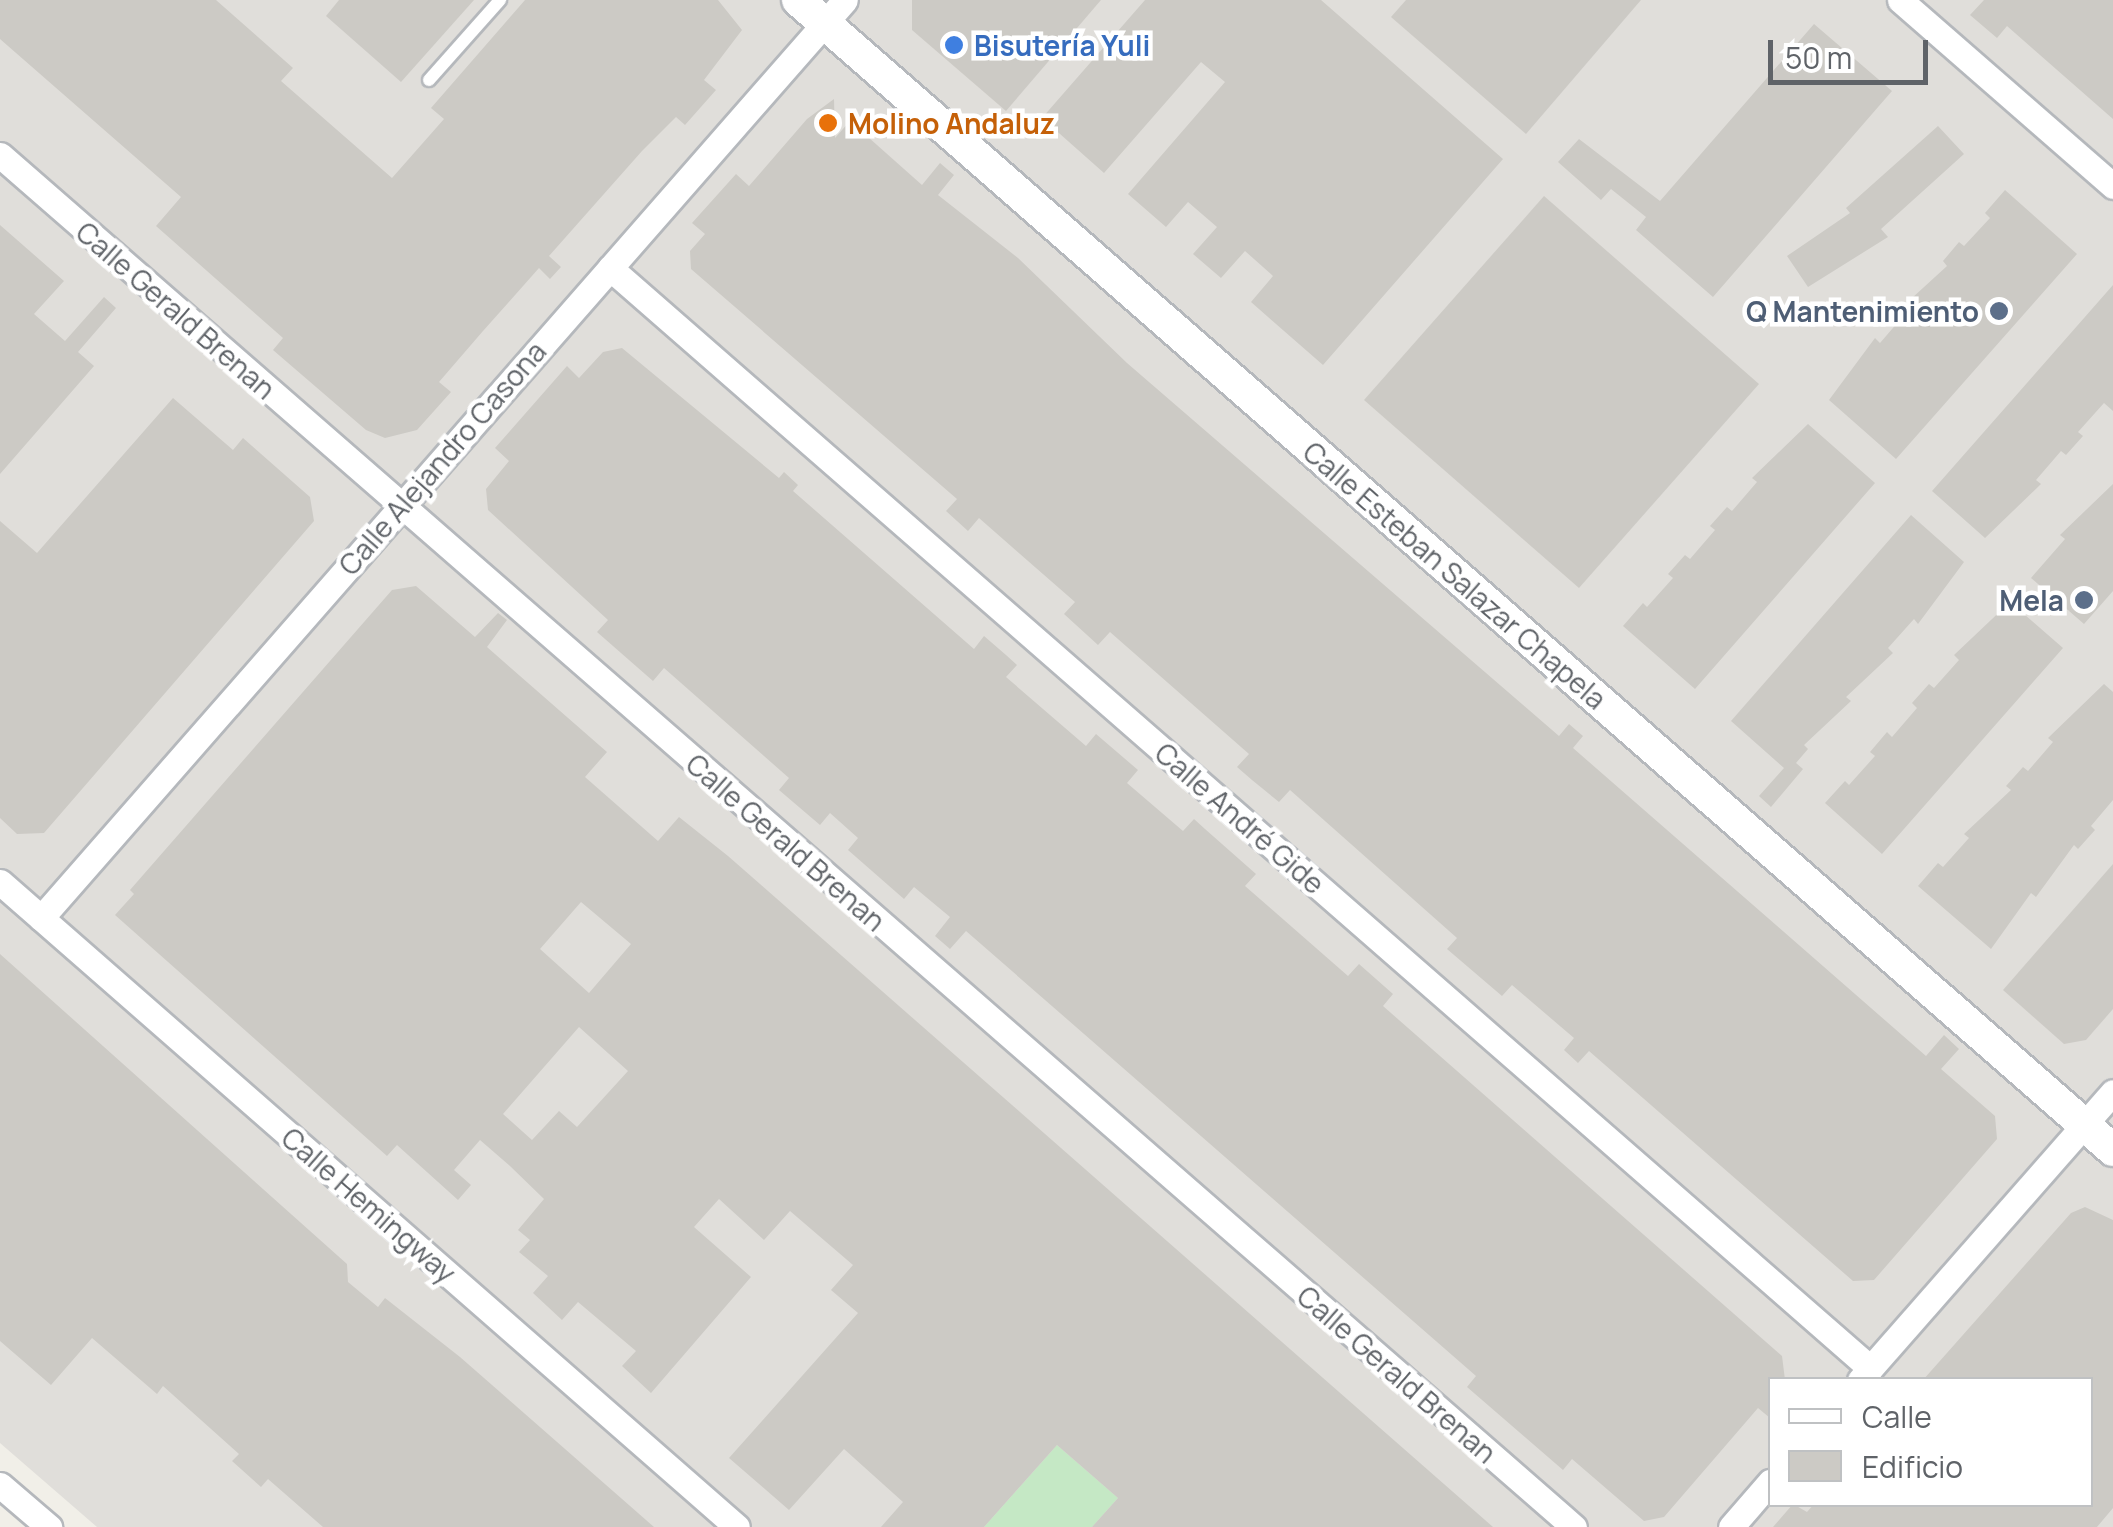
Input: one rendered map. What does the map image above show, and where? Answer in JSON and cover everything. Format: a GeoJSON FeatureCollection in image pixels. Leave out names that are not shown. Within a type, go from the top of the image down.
{"type":"FeatureCollection","features":[{"type":"Feature","properties":{"kind":"street","name":"Calle Esteban Salazar Chapela"},"geometry":{"type":"LineString","coordinates":[[798,0],[835,12],[2113,1150]]}},
{"type":"Feature","properties":{"kind":"street"},"geometry":{"type":"LineString","coordinates":[[1900,0],[2113,186]]}},
{"type":"Feature","properties":{"kind":"street","name":"Calle Alejandro Casona"},"geometry":{"type":"LineString","coordinates":[[41,918],[835,12]]}},
{"type":"Feature","properties":{"kind":"street","name":"Calle Gerald Brenan"},"geometry":{"type":"LineString","coordinates":[[0,156],[1574,1527]]}},
{"type":"Feature","properties":{"kind":"street","name":"Calle André Gide"},"geometry":{"type":"LineString","coordinates":[[610,268],[1865,1374]]}},
{"type":"Feature","properties":{"kind":"street","name":"Calle Hemingway"},"geometry":{"type":"LineString","coordinates":[[0,882],[737,1527]]}},
{"type":"Feature","properties":{"kind":"street"},"geometry":{"type":"LineString","coordinates":[[1865,1374],[2113,1092]]}},
{"type":"Feature","properties":{"kind":"street"},"geometry":{"type":"LineString","coordinates":[[1731,1527],[1768,1484]]}},
{"type":"Feature","properties":{"kind":"street"},"geometry":{"type":"LineString","coordinates":[[0,1485],[49,1527]]}},
{"type":"Feature","properties":{"kind":"lane"},"geometry":{"type":"LineString","coordinates":[[429,80],[500,0]]}},
{"type":"Feature","properties":{"kind":"shaded area"},"geometry":{"type":"Polygon","coordinates":[[[0,0],[2113,0],[2113,1527],[97,1527],[0,1443],[0,0]]]}},
{"type":"Feature","properties":{"kind":"green space"},"geometry":{"type":"Polygon","coordinates":[[[1057,1445],[1118,1498],[1092,1527],[984,1527],[1057,1445]]]}},
{"type":"Feature","properties":{"kind":"building"},"geometry":{"type":"Polygon","coordinates":[[[0,0],[216,0],[293,68],[281,81],[392,178],[444,119],[431,108],[525,0],[718,0],[742,30],[704,80],[716,90],[685,125],[676,117],[549,256],[561,267],[550,279],[539,268],[483,331],[439,382],[451,392],[417,430],[385,438],[366,430],[273,350],[283,338],[156,226],[181,197],[0,39],[0,0]]]}},
{"type":"Feature","properties":{"kind":"building"},"geometry":{"type":"Polygon","coordinates":[[[339,0],[474,0],[401,82],[326,16],[339,0]]]}},
{"type":"Feature","properties":{"kind":"building"},"geometry":{"type":"Polygon","coordinates":[[[912,0],[1101,0],[1006,111],[912,30],[912,0]]]}},
{"type":"Feature","properties":{"kind":"building"},"geometry":{"type":"Polygon","coordinates":[[[1145,0],[1321,0],[1503,159],[1323,365],[1251,302],[1273,276],[1245,251],[1221,278],[1193,254],[1217,227],[1188,202],[1166,227],[1128,194],[1225,82],[1201,62],[1104,173],[1042,118],[1145,0]]]}},
{"type":"Feature","properties":{"kind":"building"},"geometry":{"type":"Polygon","coordinates":[[[1406,0],[1641,0],[1526,134],[1391,17],[1406,0]]]}},
{"type":"Feature","properties":{"kind":"building"},"geometry":{"type":"Polygon","coordinates":[[[1984,0],[2113,0],[2113,119],[2007,26],[1997,38],[1970,15],[1984,0]]]}},
{"type":"Feature","properties":{"kind":"building"},"geometry":{"type":"Polygon","coordinates":[[[1814,24],[1892,91],[1713,297],[1636,230],[1646,217],[1611,189],[1601,200],[1558,162],[1579,139],[1660,201],[1814,24]]]}},
{"type":"Feature","properties":{"kind":"building"},"geometry":{"type":"Polygon","coordinates":[[[834,99],[835,138],[850,121],[922,185],[940,163],[954,175],[938,195],[1018,258],[1127,363],[1559,736],[1569,724],[1583,736],[1573,748],[1926,1056],[1944,1035],[1959,1049],[1941,1069],[1995,1116],[1997,1139],[1874,1280],[1853,1281],[1589,1051],[1578,1063],[1564,1050],[1574,1038],[1512,985],[1502,996],[1447,949],[1457,938],[1290,790],[1279,802],[1237,767],[1249,754],[1110,632],[1098,645],[1064,614],[1075,602],[979,518],[968,531],[946,511],[957,499],[691,269],[690,251],[705,234],[692,223],[736,174],[749,186],[807,119],[834,99]]]}},
{"type":"Feature","properties":{"kind":"building"},"geometry":{"type":"Polygon","coordinates":[[[1938,126],[1964,154],[1881,229],[1888,237],[1808,287],[1787,256],[1850,213],[1846,208],[1938,126]]]}},
{"type":"Feature","properties":{"kind":"building"},"geometry":{"type":"Polygon","coordinates":[[[2005,190],[2077,254],[1896,459],[1829,400],[1875,338],[1880,343],[1905,314],[1900,309],[1947,266],[1943,261],[1959,242],[1964,246],[1990,218],[1985,213],[2005,190]]]}},
{"type":"Feature","properties":{"kind":"building"},"geometry":{"type":"Polygon","coordinates":[[[1544,196],[1759,384],[1579,588],[1364,400],[1544,196]]]}},
{"type":"Feature","properties":{"kind":"building"},"geometry":{"type":"Polygon","coordinates":[[[0,225],[64,281],[34,314],[65,341],[104,297],[116,308],[78,352],[94,366],[0,474],[0,225]]]}},
{"type":"Feature","properties":{"kind":"building"},"geometry":{"type":"Polygon","coordinates":[[[2113,285],[2113,411],[2104,403],[2078,432],[2083,436],[2066,455],[2061,451],[2036,480],[2041,484],[1985,538],[1932,491],[2113,285]]]}},
{"type":"Feature","properties":{"kind":"building"},"geometry":{"type":"Polygon","coordinates":[[[622,348],[779,478],[784,472],[798,485],[793,491],[974,649],[984,636],[1006,655],[1017,665],[1006,677],[1086,746],[1096,734],[1138,770],[1127,783],[1183,831],[1194,819],[1256,874],[1245,886],[1348,976],[1359,964],[1393,994],[1383,1006],[1782,1356],[1785,1377],[1768,1377],[1768,1416],[1758,1408],[1664,1517],[1644,1521],[1572,1459],[1563,1470],[1467,1387],[1476,1376],[966,931],[950,949],[935,936],[950,917],[914,887],[904,899],[848,850],[858,838],[830,813],[820,825],[779,790],[789,778],[664,668],[653,681],[597,632],[608,620],[488,510],[486,489],[509,461],[495,448],[567,366],[579,378],[603,352],[622,348]]]}},
{"type":"Feature","properties":{"kind":"building"},"geometry":{"type":"Polygon","coordinates":[[[173,398],[233,450],[243,438],[310,497],[314,521],[44,833],[17,834],[0,818],[0,521],[37,553],[173,398]]]}},
{"type":"Feature","properties":{"kind":"building"},"geometry":{"type":"Polygon","coordinates":[[[1808,424],[1875,483],[1695,689],[1623,626],[1643,603],[1647,607],[1673,578],[1668,574],[1685,555],[1690,559],[1715,530],[1710,526],[1727,507],[1732,511],[1757,482],[1752,478],[1808,424]]]}},
{"type":"Feature","properties":{"kind":"building"},"geometry":{"type":"Polygon","coordinates":[[[2113,484],[2113,591],[2084,624],[2031,578],[2065,539],[2060,535],[2113,484]]]}},
{"type":"Feature","properties":{"kind":"building"},"geometry":{"type":"Polygon","coordinates":[[[1911,515],[1964,562],[1918,624],[1914,619],[1888,648],[1893,653],[1846,697],[1851,701],[1804,745],[1808,749],[1796,763],[1803,769],[1771,807],[1759,796],[1784,768],[1731,721],[1911,515]]]}},
{"type":"Feature","properties":{"kind":"building"},"geometry":{"type":"Polygon","coordinates":[[[416,586],[475,637],[498,613],[507,620],[487,647],[607,752],[585,777],[658,841],[679,817],[728,856],[1493,1527],[1092,1527],[1118,1498],[1057,1445],[984,1527],[881,1527],[903,1502],[844,1449],[789,1510],[729,1458],[858,1313],[831,1290],[853,1265],[790,1211],[764,1240],[719,1199],[694,1227],[751,1277],[651,1393],[622,1366],[636,1351],[578,1302],[562,1320],[533,1293],[548,1276],[519,1252],[530,1240],[518,1230],[544,1199],[510,1166],[480,1140],[454,1170],[471,1185],[458,1200],[397,1145],[387,1156],[115,915],[134,894],[130,890],[392,590],[416,586]],[[581,902],[540,949],[589,993],[631,944],[581,902]],[[579,1027],[503,1114],[532,1140],[559,1111],[577,1127],[628,1071],[579,1027]]]}},
{"type":"Feature","properties":{"kind":"building"},"geometry":{"type":"Polygon","coordinates":[[[2010,602],[2063,648],[1882,854],[1825,803],[1845,781],[1849,785],[1875,756],[1870,752],[1887,732],[1892,737],[1917,708],[1912,703],[1929,684],[1934,688],[1959,660],[1954,655],[2010,602]]]}},
{"type":"Feature","properties":{"kind":"building"},"geometry":{"type":"Polygon","coordinates":[[[2104,684],[2113,692],[2113,800],[2091,826],[2095,830],[2078,849],[2074,845],[2036,897],[2031,893],[1991,949],[1918,886],[1938,863],[1943,867],[1969,838],[1964,834],[2011,790],[2006,786],[2023,767],[2028,771],[2053,742],[2048,738],[2104,684]]]}},
{"type":"Feature","properties":{"kind":"building"},"geometry":{"type":"Polygon","coordinates":[[[2113,864],[2113,1009],[2086,1040],[2064,1044],[2003,990],[2113,864]]]}},
{"type":"Feature","properties":{"kind":"building"},"geometry":{"type":"Polygon","coordinates":[[[0,954],[347,1264],[348,1282],[378,1307],[385,1298],[460,1357],[654,1527],[323,1527],[268,1479],[261,1487],[232,1461],[239,1454],[163,1386],[157,1394],[92,1338],[51,1385],[0,1341],[0,954]]]}},
{"type":"Feature","properties":{"kind":"building"},"geometry":{"type":"Polygon","coordinates":[[[2085,1207],[2113,1220],[2113,1508],[2097,1527],[1773,1527],[1790,1507],[1807,1512],[1811,1507],[2093,1507],[2093,1377],[1926,1377],[2071,1213],[2085,1207]]]}},
{"type":"Feature","properties":{"kind":"place","name":"Bisutería Yuli"},"geometry":{"type":"Point","coordinates":[954,45]}},
{"type":"Feature","properties":{"kind":"place","name":"Molino Andaluz"},"geometry":{"type":"Point","coordinates":[828,123]}},
{"type":"Feature","properties":{"kind":"place","name":"Q Mantenimiento"},"geometry":{"type":"Point","coordinates":[1999,311]}},
{"type":"Feature","properties":{"kind":"place","name":"Mela"},"geometry":{"type":"Point","coordinates":[2084,600]}}]}
